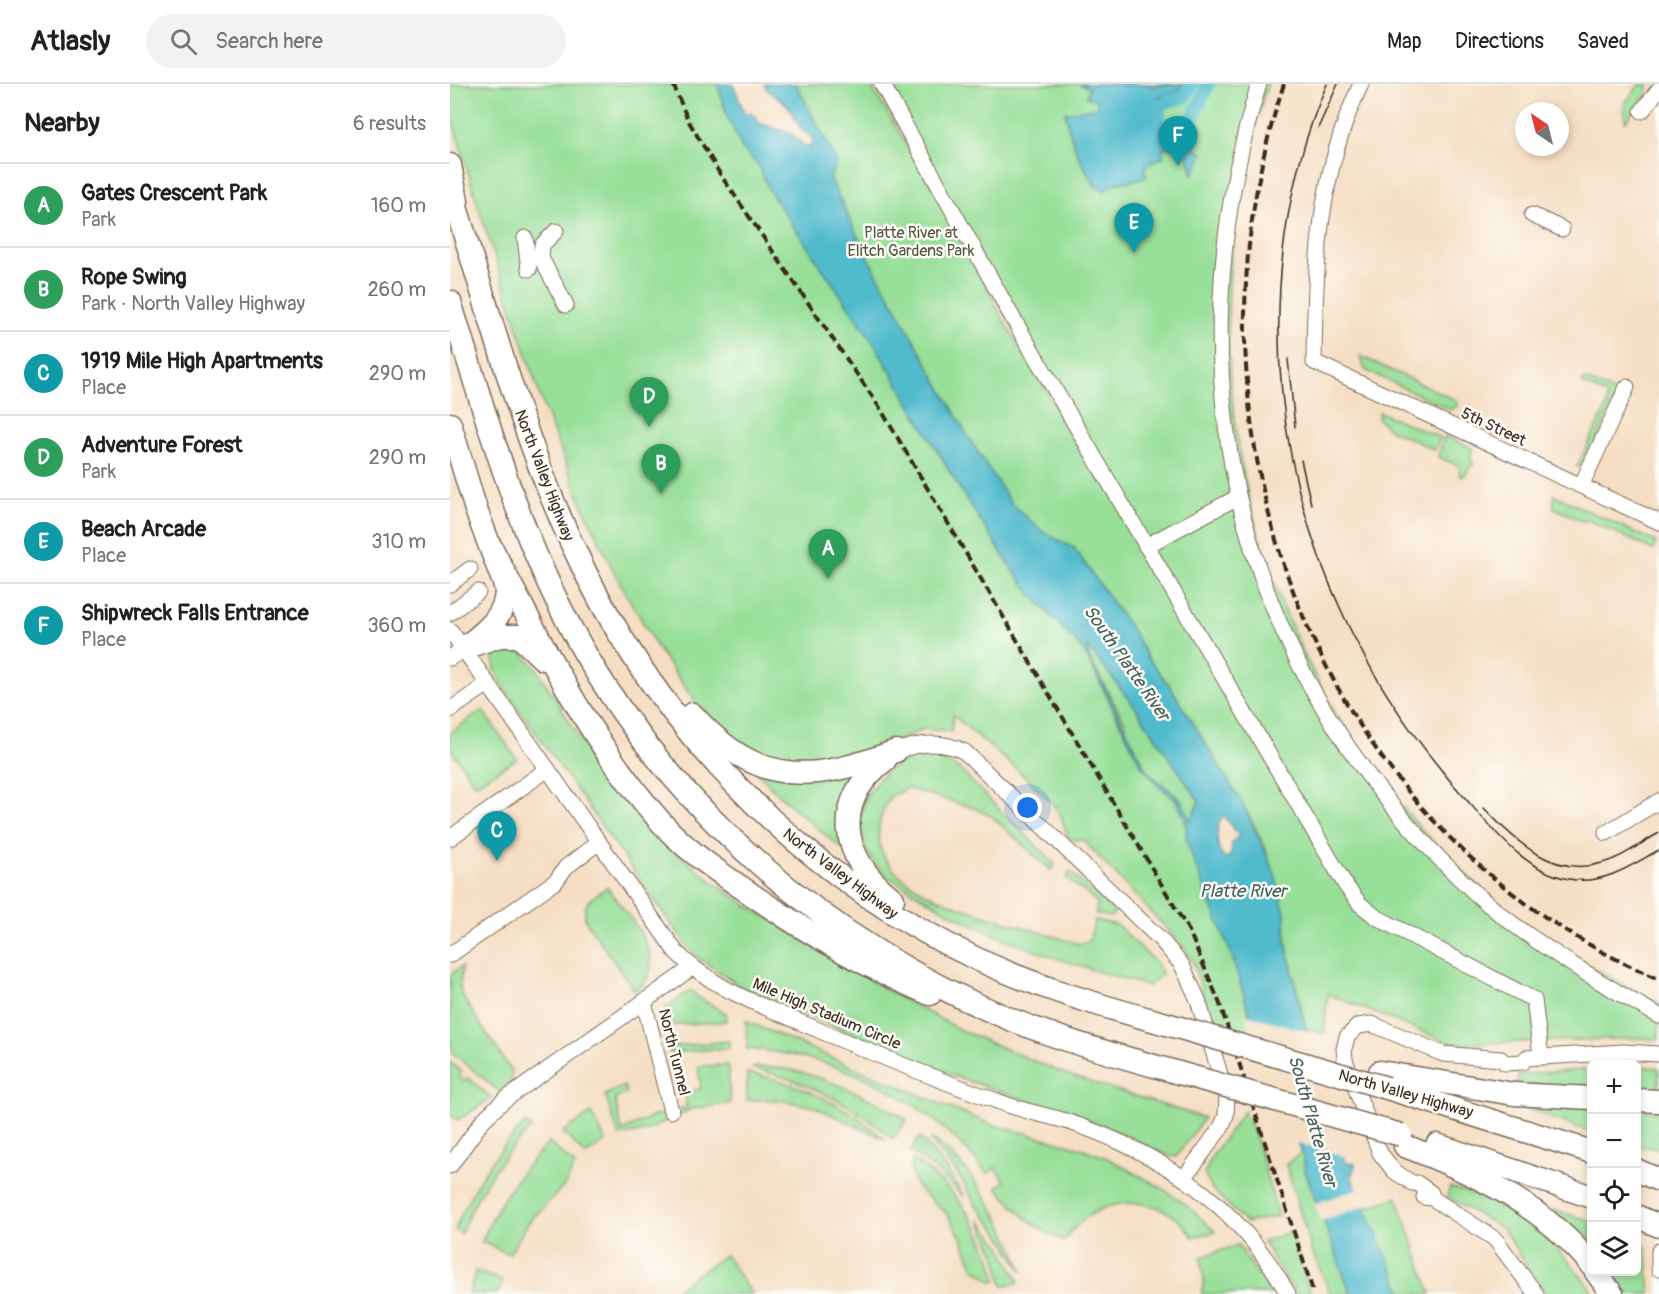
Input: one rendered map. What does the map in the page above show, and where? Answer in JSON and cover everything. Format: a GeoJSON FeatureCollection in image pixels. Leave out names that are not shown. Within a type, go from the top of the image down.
{"type":"FeatureCollection","features":[{"type":"Feature","properties":{"kind":"highway"},"geometry":{"type":"LineString","coordinates":[[450,165],[461,221]]}},
{"type":"Feature","properties":{"kind":"highway","name":"North Valley Highway"},"geometry":{"type":"LineString","coordinates":[[450,188],[538,462],[570,542],[607,613],[648,678],[698,742],[751,801],[802,846],[872,899],[946,944],[1019,977],[1086,1002],[1244,1046],[1384,1080],[1587,1150]]}},
{"type":"Feature","properties":{"kind":"highway"},"geometry":{"type":"LineString","coordinates":[[450,302],[503,469],[555,596],[605,684],[671,775],[695,803],[756,862],[807,904],[848,932],[954,993],[1041,1031]]}},
{"type":"Feature","properties":{"kind":"highway"},"geometry":{"type":"LineString","coordinates":[[450,424],[476,510],[502,571],[506,601],[498,617],[454,646]]}},
{"type":"Feature","properties":{"kind":"highway"},"geometry":{"type":"LineString","coordinates":[[570,542],[616,616],[669,687],[709,732],[734,753],[768,768],[811,773],[848,768],[896,751]]}},
{"type":"Feature","properties":{"kind":"highway"},"geometry":{"type":"LineString","coordinates":[[491,546],[578,710]]}},
{"type":"Feature","properties":{"kind":"highway"},"geometry":{"type":"LineString","coordinates":[[454,646],[501,636],[519,636],[536,650],[614,764],[661,822],[714,869],[804,931],[883,974],[968,1010],[1179,1073],[1293,1104],[1403,1140],[1523,1172],[1587,1195]]}},
{"type":"Feature","properties":{"kind":"highway"},"geometry":{"type":"LineString","coordinates":[[896,751],[868,774],[851,803],[848,829],[856,860],[871,880],[904,907],[1019,977]]}},
{"type":"Feature","properties":{"kind":"highway"},"geometry":{"type":"LineString","coordinates":[[1384,1080],[1514,1094],[1587,1098]]}},
{"type":"Feature","properties":{"kind":"highway"},"geometry":{"type":"LineString","coordinates":[[1641,1100],[1659,1101]]}},
{"type":"Feature","properties":{"kind":"highway"},"geometry":{"type":"LineString","coordinates":[[1403,1140],[1525,1204],[1557,1229],[1587,1261]]}},
{"type":"Feature","properties":{"kind":"highway"},"geometry":{"type":"LineString","coordinates":[[1641,1172],[1659,1180]]}},
{"type":"Feature","properties":{"kind":"highway"},"geometry":{"type":"LineString","coordinates":[[1599,1276],[1612,1294]]}},
{"type":"Feature","properties":{"kind":"street"},"geometry":{"type":"LineString","coordinates":[[882,84],[1011,315],[1346,886],[1376,917],[1534,1000],[1534,1057]]}},
{"type":"Feature","properties":{"kind":"street"},"geometry":{"type":"LineString","coordinates":[[1259,84],[1242,140],[1225,233],[1219,309],[1220,377],[1238,497],[1261,575],[1298,664],[1350,750],[1388,802],[1460,879],[1502,916],[1659,1016]]}},
{"type":"Feature","properties":{"kind":"street","name":"5th Street"},"geometry":{"type":"LineString","coordinates":[[1361,84],[1346,115],[1326,180],[1315,268],[1314,362],[1659,522]]}},
{"type":"Feature","properties":{"kind":"street"},"geometry":{"type":"LineString","coordinates":[[1642,111],[1659,89]]}},
{"type":"Feature","properties":{"kind":"street"},"geometry":{"type":"LineString","coordinates":[[1532,215],[1562,229]]}},
{"type":"Feature","properties":{"kind":"street"},"geometry":{"type":"LineString","coordinates":[[533,259],[542,245],[556,231]]}},
{"type":"Feature","properties":{"kind":"street"},"geometry":{"type":"LineString","coordinates":[[525,238],[533,259]]}},
{"type":"Feature","properties":{"kind":"street"},"geometry":{"type":"LineString","coordinates":[[533,259],[541,258],[566,305]]}},
{"type":"Feature","properties":{"kind":"street"},"geometry":{"type":"LineString","coordinates":[[1581,486],[1627,387]]}},
{"type":"Feature","properties":{"kind":"street"},"geometry":{"type":"LineString","coordinates":[[1146,546],[1238,497]]}},
{"type":"Feature","properties":{"kind":"street"},"geometry":{"type":"LineString","coordinates":[[450,584],[470,569]]}},
{"type":"Feature","properties":{"kind":"street"},"geometry":{"type":"LineString","coordinates":[[450,613],[478,592]]}},
{"type":"Feature","properties":{"kind":"street","name":"Mile High Stadium Circle"},"geometry":{"type":"LineString","coordinates":[[454,646],[488,684],[676,952],[693,967],[741,996],[848,1043],[1020,1110],[1068,1122],[1127,1145],[1185,1177],[1216,1204],[1257,1248],[1288,1294]]}},
{"type":"Feature","properties":{"kind":"street"},"geometry":{"type":"LineString","coordinates":[[450,710],[488,684]]}},
{"type":"Feature","properties":{"kind":"street"},"geometry":{"type":"LineString","coordinates":[[896,751],[926,743],[959,749],[971,756],[1161,940],[1182,965],[1207,1026],[1228,1107],[1222,1126],[1185,1177]]}},
{"type":"Feature","properties":{"kind":"street"},"geometry":{"type":"LineString","coordinates":[[450,838],[548,769]]}},
{"type":"Feature","properties":{"kind":"street"},"geometry":{"type":"LineString","coordinates":[[1606,833],[1659,801]]}},
{"type":"Feature","properties":{"kind":"street"},"geometry":{"type":"LineString","coordinates":[[450,955],[556,881],[566,867],[599,842]]}},
{"type":"Feature","properties":{"kind":"street"},"geometry":{"type":"LineString","coordinates":[[450,1166],[483,1120],[503,1101],[693,967]]}},
{"type":"Feature","properties":{"kind":"street","name":"North Tunnel"},"geometry":{"type":"LineString","coordinates":[[644,1002],[671,1111]]}},
{"type":"Feature","properties":{"kind":"street"},"geometry":{"type":"LineString","coordinates":[[1536,1294],[1525,1276],[1495,1239],[1432,1198],[1427,1199],[1412,1189],[1412,1184],[1394,1171],[1380,1153],[1346,1060],[1344,1049],[1347,1037],[1358,1026],[1372,1024],[1443,1054],[1501,1059],[1505,1055],[1514,1054],[1534,1057],[1623,1052],[1659,1054]]}},
{"type":"Feature","properties":{"kind":"street"},"geometry":{"type":"LineString","coordinates":[[1659,1251],[1659,1269]]}},
{"type":"Feature","properties":{"kind":"green space"},"geometry":{"type":"Polygon","coordinates":[[[450,84],[717,84],[728,118],[742,148],[758,165],[770,192],[875,345],[960,489],[1010,566],[1032,595],[1084,651],[1126,731],[1126,724],[1089,657],[1086,644],[1133,704],[1199,801],[1191,821],[1181,800],[1162,784],[1177,802],[1183,814],[1186,837],[1231,953],[1261,1052],[1216,1038],[1194,964],[1184,947],[1083,840],[1070,838],[1060,814],[1045,796],[953,715],[951,731],[924,729],[858,757],[798,766],[738,746],[698,706],[658,649],[616,576],[581,502],[543,405],[480,212],[450,112],[450,84]]]}},
{"type":"Feature","properties":{"kind":"green space","name":"Platte River at Elitch Gardens Park"},"geometry":{"type":"Polygon","coordinates":[[[796,84],[870,84],[949,215],[1004,321],[1101,483],[875,84],[1268,84],[1239,195],[1228,309],[1235,422],[1258,533],[1297,639],[1352,738],[1421,829],[1523,922],[1579,960],[1659,1003],[1659,1040],[1643,1038],[1453,1044],[1328,994],[1324,1034],[1306,1029],[1286,942],[1285,913],[1265,847],[1245,808],[1170,686],[1147,657],[1135,635],[1074,548],[1043,532],[1011,503],[970,440],[866,254],[830,178],[837,162],[796,84]]]}},
{"type":"Feature","properties":{"kind":"green space"},"geometry":{"type":"Polygon","coordinates":[[[1640,84],[1648,84],[1647,94],[1625,122],[1624,104],[1640,84]]]}},
{"type":"Feature","properties":{"kind":"green space"},"geometry":{"type":"Polygon","coordinates":[[[1360,356],[1458,401],[1458,405],[1451,410],[1365,370],[1360,356]]]}},
{"type":"Feature","properties":{"kind":"green space"},"geometry":{"type":"Polygon","coordinates":[[[1585,379],[1618,394],[1614,395],[1615,399],[1585,466],[1577,467],[1607,406],[1607,395],[1583,384],[1585,379]]]}},
{"type":"Feature","properties":{"kind":"green space"},"geometry":{"type":"Polygon","coordinates":[[[1379,412],[1441,438],[1435,450],[1389,429],[1378,419],[1379,412]]]}},
{"type":"Feature","properties":{"kind":"green space"},"geometry":{"type":"Polygon","coordinates":[[[1445,436],[1472,448],[1473,464],[1463,477],[1459,475],[1460,466],[1438,457],[1445,436]]]}},
{"type":"Feature","properties":{"kind":"green space"},"geometry":{"type":"Polygon","coordinates":[[[1554,495],[1656,542],[1653,550],[1586,519],[1585,522],[1554,508],[1554,495]]]}},
{"type":"Feature","properties":{"kind":"green space"},"geometry":{"type":"Polygon","coordinates":[[[503,646],[518,649],[537,669],[578,735],[626,801],[658,838],[709,879],[745,904],[883,988],[960,1030],[1065,1074],[1204,1118],[1176,1157],[1168,1156],[1107,1127],[948,1074],[745,989],[701,960],[687,946],[501,684],[494,659],[495,654],[503,646]]]}},
{"type":"Feature","properties":{"kind":"green space"},"geometry":{"type":"Polygon","coordinates":[[[482,710],[517,759],[475,784],[450,748],[450,733],[482,710]]]}},
{"type":"Feature","properties":{"kind":"green space"},"geometry":{"type":"Polygon","coordinates":[[[919,757],[941,759],[959,769],[1055,864],[1051,870],[991,816],[974,808],[907,788],[890,797],[879,824],[880,847],[890,866],[907,881],[953,905],[1079,944],[1089,941],[1095,920],[1117,925],[1155,962],[1162,974],[1149,986],[1029,949],[973,925],[887,876],[869,855],[863,841],[861,820],[864,805],[872,788],[885,773],[892,767],[919,757]]]}},
{"type":"Feature","properties":{"kind":"green space"},"geometry":{"type":"Polygon","coordinates":[[[873,763],[850,855],[795,810],[757,773],[873,763]]]}},
{"type":"Feature","properties":{"kind":"green space"},"geometry":{"type":"Polygon","coordinates":[[[1070,872],[1115,912],[1110,917],[1096,914],[1097,902],[1066,878],[1070,872]]]}},
{"type":"Feature","properties":{"kind":"green space"},"geometry":{"type":"Polygon","coordinates":[[[607,887],[644,939],[649,953],[651,967],[646,979],[635,991],[586,922],[586,905],[607,887]]]}},
{"type":"Feature","properties":{"kind":"green space"},"geometry":{"type":"Polygon","coordinates":[[[462,967],[460,988],[465,1001],[512,1072],[511,1082],[500,1092],[450,1051],[450,974],[462,967]]]}},
{"type":"Feature","properties":{"kind":"green space"},"geometry":{"type":"Polygon","coordinates":[[[691,990],[699,998],[726,1013],[726,1021],[673,1025],[666,1007],[691,990]]]}},
{"type":"Feature","properties":{"kind":"green space"},"geometry":{"type":"Polygon","coordinates":[[[746,1021],[991,1124],[1081,1148],[1107,1158],[1160,1187],[1185,1204],[1216,1232],[1193,1237],[1180,1221],[1164,1210],[1146,1204],[1128,1203],[1110,1206],[1093,1214],[1077,1225],[1064,1241],[1054,1237],[1027,1219],[1004,1196],[997,1187],[1005,1181],[995,1168],[987,1174],[964,1147],[938,1123],[910,1103],[849,1072],[816,1061],[782,1053],[747,1049],[746,1021]]]}},
{"type":"Feature","properties":{"kind":"green space"},"geometry":{"type":"Polygon","coordinates":[[[729,1041],[729,1048],[670,1053],[668,1047],[729,1041]]]}},
{"type":"Feature","properties":{"kind":"green space"},"geometry":{"type":"Polygon","coordinates":[[[450,1062],[462,1072],[459,1077],[465,1081],[468,1078],[492,1098],[458,1120],[450,1114],[450,1062]]]}},
{"type":"Feature","properties":{"kind":"green space"},"geometry":{"type":"Polygon","coordinates":[[[728,1065],[730,1103],[691,1109],[645,1131],[619,1136],[605,1095],[624,1086],[627,1093],[615,1099],[622,1131],[654,1116],[687,1107],[684,1092],[701,1089],[698,1066],[728,1065]]]}},
{"type":"Feature","properties":{"kind":"green space"},"geometry":{"type":"Polygon","coordinates":[[[1641,1066],[1659,1068],[1659,1090],[1641,1090],[1641,1066]]]}},
{"type":"Feature","properties":{"kind":"green space"},"geometry":{"type":"Polygon","coordinates":[[[769,1067],[789,1070],[832,1082],[907,1120],[893,1139],[861,1114],[808,1086],[751,1068],[769,1067]]]}},
{"type":"Feature","properties":{"kind":"green space"},"geometry":{"type":"Polygon","coordinates":[[[1587,1069],[1587,1090],[1517,1084],[1518,1075],[1587,1069]]]}},
{"type":"Feature","properties":{"kind":"green space"},"geometry":{"type":"Polygon","coordinates":[[[747,1073],[785,1082],[821,1097],[854,1116],[885,1139],[815,1107],[780,1100],[747,1100],[747,1073]]]}},
{"type":"Feature","properties":{"kind":"green space"},"geometry":{"type":"Polygon","coordinates":[[[1513,1104],[1587,1106],[1587,1131],[1513,1104]]]}},
{"type":"Feature","properties":{"kind":"green space"},"geometry":{"type":"Polygon","coordinates":[[[1641,1110],[1659,1111],[1659,1148],[1641,1146],[1641,1110]]]}},
{"type":"Feature","properties":{"kind":"green space"},"geometry":{"type":"Polygon","coordinates":[[[1244,1111],[1257,1141],[1278,1216],[1246,1223],[1212,1189],[1204,1174],[1212,1156],[1244,1111]]]}},
{"type":"Feature","properties":{"kind":"green space"},"geometry":{"type":"Polygon","coordinates":[[[591,1113],[606,1141],[585,1155],[563,1132],[591,1113]]]}},
{"type":"Feature","properties":{"kind":"green space"},"geometry":{"type":"Polygon","coordinates":[[[526,1123],[531,1128],[519,1139],[490,1176],[461,1233],[455,1230],[484,1172],[503,1147],[526,1123]]]}},
{"type":"Feature","properties":{"kind":"green space"},"geometry":{"type":"Polygon","coordinates":[[[920,1137],[944,1165],[964,1197],[938,1172],[910,1151],[920,1137]]]}},
{"type":"Feature","properties":{"kind":"green space"},"geometry":{"type":"Polygon","coordinates":[[[930,1139],[960,1163],[986,1198],[1023,1272],[1000,1234],[976,1205],[958,1174],[930,1139]]]}},
{"type":"Feature","properties":{"kind":"green space"},"geometry":{"type":"Polygon","coordinates":[[[549,1143],[575,1165],[565,1185],[528,1223],[509,1254],[482,1242],[510,1189],[549,1143]]]}},
{"type":"Feature","properties":{"kind":"green space"},"geometry":{"type":"Polygon","coordinates":[[[1302,1152],[1306,1174],[1351,1294],[1331,1294],[1312,1252],[1286,1164],[1302,1152]]]}},
{"type":"Feature","properties":{"kind":"green space"},"geometry":{"type":"Polygon","coordinates":[[[912,1159],[942,1183],[966,1212],[985,1244],[997,1281],[993,1282],[973,1267],[961,1237],[947,1214],[917,1187],[911,1171],[912,1159]]]}},
{"type":"Feature","properties":{"kind":"green space"},"geometry":{"type":"Polygon","coordinates":[[[1450,1187],[1493,1204],[1531,1227],[1565,1257],[1594,1294],[1546,1294],[1503,1229],[1447,1197],[1450,1187]]]}},
{"type":"Feature","properties":{"kind":"green space"},"geometry":{"type":"Polygon","coordinates":[[[1397,1197],[1431,1294],[1403,1294],[1365,1208],[1397,1197]]]}},
{"type":"Feature","properties":{"kind":"green space"},"geometry":{"type":"Polygon","coordinates":[[[1551,1209],[1587,1220],[1587,1247],[1551,1209]]]}},
{"type":"Feature","properties":{"kind":"green space"},"geometry":{"type":"Polygon","coordinates":[[[979,1219],[1002,1248],[1019,1282],[1003,1286],[996,1257],[979,1219]]]}},
{"type":"Feature","properties":{"kind":"green space"},"geometry":{"type":"Polygon","coordinates":[[[1290,1232],[1311,1294],[1296,1294],[1263,1242],[1290,1232]]]}},
{"type":"Feature","properties":{"kind":"green space"},"geometry":{"type":"Polygon","coordinates":[[[1641,1243],[1646,1247],[1650,1294],[1624,1294],[1612,1276],[1641,1276],[1641,1243]]]}},
{"type":"Feature","properties":{"kind":"green space"},"geometry":{"type":"Polygon","coordinates":[[[1238,1245],[1272,1294],[1202,1294],[1204,1278],[1201,1257],[1238,1245]]]}},
{"type":"Feature","properties":{"kind":"green space"},"geometry":{"type":"Polygon","coordinates":[[[725,1255],[752,1294],[669,1294],[725,1255]]]}},
{"type":"Feature","properties":{"kind":"green space"},"geometry":{"type":"Polygon","coordinates":[[[475,1271],[503,1281],[497,1294],[469,1294],[475,1271]]]}},
{"type":"Feature","properties":{"kind":"water","name":"Platte River"},"geometry":{"type":"Polygon","coordinates":[[[717,84],[733,84],[745,114],[750,112],[757,117],[758,123],[788,131],[803,145],[810,147],[813,141],[810,136],[800,127],[788,106],[770,93],[764,84],[796,84],[837,162],[830,178],[866,254],[970,440],[1011,503],[1043,532],[1074,548],[1135,635],[1147,657],[1170,686],[1245,808],[1274,871],[1285,913],[1286,942],[1312,1059],[1346,1163],[1355,1164],[1354,1173],[1350,1174],[1403,1294],[1351,1294],[1306,1174],[1302,1152],[1261,1052],[1231,953],[1192,857],[1186,837],[1187,823],[1176,799],[1159,787],[1141,765],[1084,651],[1032,595],[1010,566],[960,489],[875,345],[770,192],[758,165],[742,148],[728,118],[717,84]],[[1087,646],[1089,657],[1148,772],[1181,800],[1191,820],[1199,801],[1133,704],[1087,646]],[[1223,815],[1217,837],[1224,859],[1231,855],[1232,842],[1239,836],[1223,815]]]}},
{"type":"Feature","properties":{"kind":"water"},"geometry":{"type":"Polygon","coordinates":[[[1079,84],[1148,84],[1150,86],[1182,84],[1180,90],[1158,97],[1152,109],[1161,131],[1168,136],[1182,136],[1203,154],[1193,175],[1184,143],[1162,149],[1164,156],[1147,165],[1145,170],[1147,176],[1114,185],[1104,191],[1096,187],[1076,152],[1065,113],[1097,107],[1097,100],[1086,97],[1089,88],[1079,84]]]}},
{"type":"Feature","properties":{"kind":"pier"},"geometry":{"type":"Polygon","coordinates":[[[1245,1014],[1309,1032],[1315,1058],[1347,1157],[1295,1142],[1258,1053],[1245,1014]]]}},
{"type":"Feature","properties":{"kind":"pier"},"geometry":{"type":"Polygon","coordinates":[[[1360,1188],[1367,1205],[1321,1221],[1314,1204],[1360,1188]]]}},
{"type":"Feature","properties":{"kind":"waterway"},"geometry":{"type":"LineString","coordinates":[[1192,84],[1184,97],[1168,101],[1158,107],[1159,124],[1168,132],[1176,133],[1190,122],[1208,84]]}},
{"type":"Feature","properties":{"kind":"tram line"},"geometry":{"type":"LineString","coordinates":[[1327,84],[1301,158],[1292,197],[1285,236],[1279,315],[1282,394],[1290,452],[1304,509],[1321,563],[1344,616],[1370,666],[1400,715],[1434,761],[1505,842],[1545,871],[1576,880],[1609,876],[1659,850]]}},
{"type":"Feature","properties":{"kind":"tram line"},"geometry":{"type":"LineString","coordinates":[[1318,128],[1338,84]]}},
{"type":"Feature","properties":{"kind":"tram line"},"geometry":{"type":"LineString","coordinates":[[1288,359],[1295,427]]}},
{"type":"Feature","properties":{"kind":"tram line"},"geometry":{"type":"LineString","coordinates":[[1301,460],[1311,504]]}},
{"type":"Feature","properties":{"kind":"tram line"},"geometry":{"type":"LineString","coordinates":[[1484,808],[1509,833],[1536,854],[1567,865],[1584,866],[1609,861],[1659,833]]}},
{"type":"Feature","properties":{"kind":"railway"},"geometry":{"type":"LineString","coordinates":[[673,84],[688,120],[720,174],[880,408],[1189,931],[1220,1004],[1314,1294]]}},
{"type":"Feature","properties":{"kind":"railway"},"geometry":{"type":"LineString","coordinates":[[1284,84],[1253,215],[1245,349],[1261,480],[1299,606],[1359,723],[1439,826],[1539,913],[1659,979]]}},
{"type":"Feature","properties":{"kind":"place","name":"Shipwreck Falls Entrance"},"geometry":{"type":"Point","coordinates":[1178,166]}},
{"type":"Feature","properties":{"kind":"place","name":"Beach Arcade"},"geometry":{"type":"Point","coordinates":[1134,253]}},
{"type":"Feature","properties":{"kind":"place","name":"Adventure Forest"},"geometry":{"type":"Point","coordinates":[649,427]}},
{"type":"Feature","properties":{"kind":"place","name":"Rope Swing"},"geometry":{"type":"Point","coordinates":[661,494]}},
{"type":"Feature","properties":{"kind":"place","name":"Gates Crescent Park"},"geometry":{"type":"Point","coordinates":[828,579]}},
{"type":"Feature","properties":{"kind":"place","name":"1919 Mile High Apartments"},"geometry":{"type":"Point","coordinates":[497,861]}},
{"type":"Feature","properties":{"kind":"water label","name":"South Platte River"},"geometry":{"type":"Point","coordinates":[1127,663]}},
{"type":"Feature","properties":{"kind":"water label","name":"South Platte River"},"geometry":{"type":"Point","coordinates":[1313,1121]}}]}
